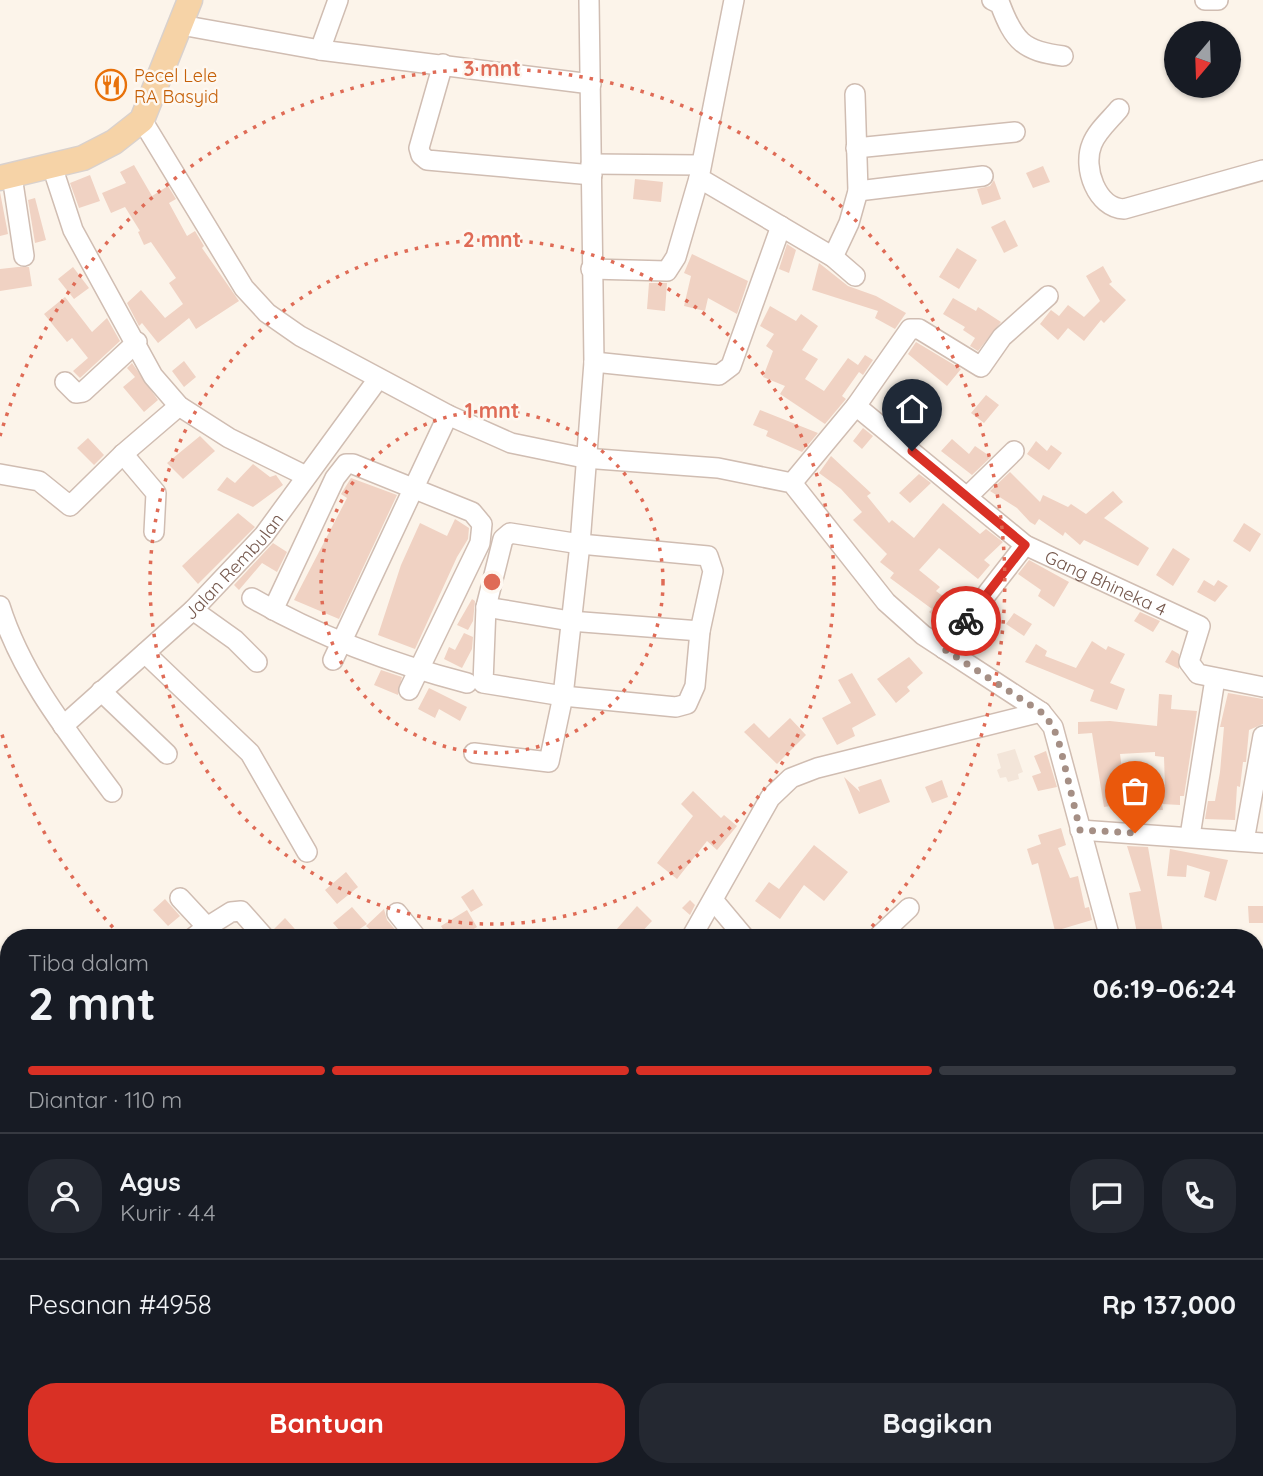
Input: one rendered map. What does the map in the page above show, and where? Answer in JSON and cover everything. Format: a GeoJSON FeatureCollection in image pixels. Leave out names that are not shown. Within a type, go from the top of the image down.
{"type":"FeatureCollection","features":[{"type":"Feature","properties":{"kind":"main road"},"geometry":{"type":"LineString","coordinates":[[6,177],[83,158],[114,142],[142,120],[190,0]]}},
{"type":"Feature","properties":{"kind":"street"},"geometry":{"type":"LineString","coordinates":[[320,50],[338,0]]}},
{"type":"Feature","properties":{"kind":"street"},"geometry":{"type":"LineString","coordinates":[[474,753],[549,762],[563,696],[580,544],[584,458],[594,362],[589,0]]}},
{"type":"Feature","properties":{"kind":"street"},"geometry":{"type":"LineString","coordinates":[[592,269],[667,271],[676,257],[699,172],[734,0]]}},
{"type":"Feature","properties":{"kind":"street"},"geometry":{"type":"LineString","coordinates":[[992,0],[1000,4],[1011,34],[1035,52],[1063,56]]}},
{"type":"Feature","properties":{"kind":"street"},"geometry":{"type":"LineString","coordinates":[[1205,0],[1218,0]]}},
{"type":"Feature","properties":{"kind":"street"},"geometry":{"type":"LineString","coordinates":[[181,25],[320,50],[592,83]]}},
{"type":"Feature","properties":{"kind":"street"},"geometry":{"type":"LineString","coordinates":[[443,64],[419,148],[427,160],[699,172],[833,257],[855,276]]}},
{"type":"Feature","properties":{"kind":"street"},"geometry":{"type":"LineString","coordinates":[[833,257],[849,223],[858,191],[855,94]]}},
{"type":"Feature","properties":{"kind":"street"},"geometry":{"type":"LineString","coordinates":[[1119,109],[1096,137],[1089,158],[1095,185],[1105,204],[1115,209],[1125,209],[1263,170]]}},
{"type":"Feature","properties":{"kind":"street"},"geometry":{"type":"LineString","coordinates":[[142,120],[244,288],[267,313],[300,336],[448,415],[511,443],[584,458],[705,466],[792,483],[886,603],[923,635],[1041,712],[1053,726],[1108,929]]}},
{"type":"Feature","properties":{"kind":"street"},"geometry":{"type":"LineString","coordinates":[[856,148],[1015,132]]}},
{"type":"Feature","properties":{"kind":"street"},"geometry":{"type":"LineString","coordinates":[[52,166],[73,230],[137,342],[153,376],[179,406],[229,438],[306,476]]}},
{"type":"Feature","properties":{"kind":"street"},"geometry":{"type":"LineString","coordinates":[[858,191],[983,176]]}},
{"type":"Feature","properties":{"kind":"street"},"geometry":{"type":"LineString","coordinates":[[6,177],[24,256]]}},
{"type":"Feature","properties":{"kind":"street"},"geometry":{"type":"LineString","coordinates":[[594,362],[709,375],[719,375],[725,371],[731,366],[781,226]]}},
{"type":"Feature","properties":{"kind":"street"},"geometry":{"type":"LineString","coordinates":[[792,483],[856,406],[910,329],[919,329],[981,367],[1002,337],[1048,296]]}},
{"type":"Feature","properties":{"kind":"street"},"geometry":{"type":"LineString","coordinates":[[65,382],[76,393],[83,392],[137,342]]}},
{"type":"Feature","properties":{"kind":"street","name":"Jalan Rembulan"},"geometry":{"type":"LineString","coordinates":[[62,726],[193,610],[264,535],[378,379]]}},
{"type":"Feature","properties":{"kind":"street"},"geometry":{"type":"LineString","coordinates":[[0,474],[39,481],[70,506],[123,454],[179,406]]}},
{"type":"Feature","properties":{"kind":"street","name":"Gang Bhineka 4"},"geometry":{"type":"LineString","coordinates":[[856,406],[1025,545],[1200,626],[1201,630],[1189,662],[1191,669],[1198,674],[1263,687]]}},
{"type":"Feature","properties":{"kind":"street"},"geometry":{"type":"LineString","coordinates":[[333,660],[448,415]]}},
{"type":"Feature","properties":{"kind":"street"},"geometry":{"type":"LineString","coordinates":[[968,496],[1014,451]]}},
{"type":"Feature","properties":{"kind":"street"},"geometry":{"type":"LineString","coordinates":[[123,454],[156,493],[154,532]]}},
{"type":"Feature","properties":{"kind":"street"},"geometry":{"type":"LineString","coordinates":[[272,610],[340,468],[353,464],[480,516],[483,532],[409,690]]}},
{"type":"Feature","properties":{"kind":"street"},"geometry":{"type":"LineString","coordinates":[[506,534],[580,544],[708,556],[713,571],[700,631],[695,686],[687,704],[676,707],[563,696],[482,681],[486,607],[506,534]]}},
{"type":"Feature","properties":{"kind":"street"},"geometry":{"type":"LineString","coordinates":[[944,649],[1025,545]]}},
{"type":"Feature","properties":{"kind":"street"},"geometry":{"type":"LineString","coordinates":[[253,598],[272,610],[341,641],[419,671],[467,683]]}},
{"type":"Feature","properties":{"kind":"street"},"geometry":{"type":"LineString","coordinates":[[0,606],[28,671],[62,726],[113,792]]}},
{"type":"Feature","properties":{"kind":"street"},"geometry":{"type":"LineString","coordinates":[[486,607],[570,621],[700,631]]}},
{"type":"Feature","properties":{"kind":"street"},"geometry":{"type":"LineString","coordinates":[[193,610],[234,640],[257,662]]}},
{"type":"Feature","properties":{"kind":"street"},"geometry":{"type":"LineString","coordinates":[[145,653],[250,753],[307,852]]}},
{"type":"Feature","properties":{"kind":"street"},"geometry":{"type":"LineString","coordinates":[[1190,836],[1215,679]]}},
{"type":"Feature","properties":{"kind":"street"},"geometry":{"type":"LineString","coordinates":[[101,691],[167,754]]}},
{"type":"Feature","properties":{"kind":"street"},"geometry":{"type":"LineString","coordinates":[[697,929],[770,798],[791,778],[817,768],[1041,712]]}},
{"type":"Feature","properties":{"kind":"street"},"geometry":{"type":"LineString","coordinates":[[1080,830],[1253,842],[1263,736]]}},
{"type":"Feature","properties":{"kind":"street"},"geometry":{"type":"LineString","coordinates":[[180,898],[198,929]]}},
{"type":"Feature","properties":{"kind":"street"},"geometry":{"type":"LineString","coordinates":[[714,901],[737,929]]}},
{"type":"Feature","properties":{"kind":"street"},"geometry":{"type":"LineString","coordinates":[[887,929],[909,908]]}},
{"type":"Feature","properties":{"kind":"street"},"geometry":{"type":"LineString","coordinates":[[205,929],[231,912],[241,911],[257,929]]}},
{"type":"Feature","properties":{"kind":"street"},"geometry":{"type":"LineString","coordinates":[[397,913],[410,929]]}},
{"type":"Feature","properties":{"kind":"shaded area"},"geometry":{"type":"Polygon","coordinates":[[[1015,749],[1023,772],[1018,774],[1019,779],[1008,782],[1006,777],[1000,778],[997,770],[1001,768],[997,754],[1015,749]]]}},
{"type":"Feature","properties":{"kind":"building"},"geometry":{"type":"Polygon","coordinates":[[[134,165],[152,196],[168,186],[176,199],[169,203],[187,236],[195,231],[204,246],[202,248],[239,301],[196,329],[189,318],[158,343],[142,323],[139,326],[127,303],[141,290],[165,318],[183,304],[169,283],[176,278],[151,242],[144,245],[138,232],[140,231],[125,207],[111,213],[102,193],[126,183],[120,172],[134,165]]]}},
{"type":"Feature","properties":{"kind":"building"},"geometry":{"type":"Polygon","coordinates":[[[1043,166],[1050,182],[1033,188],[1026,173],[1043,166]]]}},
{"type":"Feature","properties":{"kind":"building"},"geometry":{"type":"Polygon","coordinates":[[[90,175],[100,201],[79,208],[70,183],[90,175]]]}},
{"type":"Feature","properties":{"kind":"building"},"geometry":{"type":"Polygon","coordinates":[[[635,179],[663,182],[661,202],[633,199],[635,179]]]}},
{"type":"Feature","properties":{"kind":"building"},"geometry":{"type":"Polygon","coordinates":[[[994,180],[1001,199],[982,205],[977,189],[990,186],[994,180]]]}},
{"type":"Feature","properties":{"kind":"building"},"geometry":{"type":"Polygon","coordinates":[[[0,192],[8,234],[0,236],[0,192]]]}},
{"type":"Feature","properties":{"kind":"building"},"geometry":{"type":"Polygon","coordinates":[[[35,198],[46,240],[35,243],[28,200],[35,198]]]}},
{"type":"Feature","properties":{"kind":"building"},"geometry":{"type":"Polygon","coordinates":[[[1005,220],[1018,246],[1004,253],[991,227],[1005,220]]]}},
{"type":"Feature","properties":{"kind":"building"},"geometry":{"type":"Polygon","coordinates":[[[787,244],[796,250],[789,273],[779,269],[787,244]]]}},
{"type":"Feature","properties":{"kind":"building"},"geometry":{"type":"Polygon","coordinates":[[[957,248],[977,260],[959,289],[939,277],[957,248]]]}},
{"type":"Feature","properties":{"kind":"building"},"geometry":{"type":"Polygon","coordinates":[[[692,254],[748,281],[737,314],[708,298],[705,311],[684,306],[691,276],[684,273],[692,254]]]}},
{"type":"Feature","properties":{"kind":"building"},"geometry":{"type":"Polygon","coordinates":[[[819,263],[848,286],[876,296],[906,313],[895,329],[875,318],[878,311],[812,290],[819,263]]]}},
{"type":"Feature","properties":{"kind":"building"},"geometry":{"type":"Polygon","coordinates":[[[1103,266],[1112,282],[1109,284],[1126,300],[1104,323],[1101,320],[1084,341],[1068,328],[1058,340],[1040,324],[1051,310],[1059,316],[1068,305],[1084,317],[1100,301],[1086,276],[1103,266]]]}},
{"type":"Feature","properties":{"kind":"building"},"geometry":{"type":"Polygon","coordinates":[[[29,267],[32,286],[0,291],[0,269],[29,267]]]}},
{"type":"Feature","properties":{"kind":"building"},"geometry":{"type":"Polygon","coordinates":[[[73,267],[89,288],[74,299],[58,279],[73,267]]]}},
{"type":"Feature","properties":{"kind":"building"},"geometry":{"type":"Polygon","coordinates":[[[649,283],[667,283],[665,311],[647,309],[649,283]]]}},
{"type":"Feature","properties":{"kind":"building"},"geometry":{"type":"Polygon","coordinates":[[[65,297],[92,332],[107,318],[120,341],[80,378],[73,371],[88,358],[72,338],[67,342],[44,314],[65,297]]]}},
{"type":"Feature","properties":{"kind":"building"},"geometry":{"type":"Polygon","coordinates":[[[953,298],[976,311],[978,307],[1001,322],[978,351],[970,346],[975,338],[963,330],[965,327],[943,314],[953,298]]]}},
{"type":"Feature","properties":{"kind":"building"},"geometry":{"type":"Polygon","coordinates":[[[770,306],[796,321],[801,314],[818,326],[802,350],[818,359],[805,379],[824,391],[848,358],[858,365],[865,355],[873,360],[863,375],[859,372],[842,396],[846,399],[825,424],[780,394],[785,386],[763,377],[773,351],[766,346],[774,334],[760,326],[770,306]]]}},
{"type":"Feature","properties":{"kind":"building"},"geometry":{"type":"Polygon","coordinates":[[[916,342],[961,369],[947,386],[908,354],[916,342]]]}},
{"type":"Feature","properties":{"kind":"building"},"geometry":{"type":"Polygon","coordinates":[[[184,361],[196,377],[184,387],[172,371],[184,361]]]}},
{"type":"Feature","properties":{"kind":"building"},"geometry":{"type":"Polygon","coordinates":[[[132,363],[158,400],[144,412],[123,387],[135,377],[127,368],[132,363]]]}},
{"type":"Feature","properties":{"kind":"building"},"geometry":{"type":"Polygon","coordinates":[[[986,395],[999,405],[984,423],[971,413],[986,395]]]}},
{"type":"Feature","properties":{"kind":"building"},"geometry":{"type":"Polygon","coordinates":[[[760,410],[818,433],[802,452],[766,436],[768,431],[753,425],[760,410]]]}},
{"type":"Feature","properties":{"kind":"building"},"geometry":{"type":"Polygon","coordinates":[[[863,428],[873,436],[862,449],[853,441],[863,428]]]}},
{"type":"Feature","properties":{"kind":"building"},"geometry":{"type":"Polygon","coordinates":[[[200,436],[215,451],[183,479],[167,463],[200,436]]]}},
{"type":"Feature","properties":{"kind":"building"},"geometry":{"type":"Polygon","coordinates":[[[88,438],[104,455],[94,465],[77,448],[88,438]]]}},
{"type":"Feature","properties":{"kind":"building"},"geometry":{"type":"Polygon","coordinates":[[[952,439],[969,454],[975,446],[991,457],[972,475],[941,451],[952,439]]]}},
{"type":"Feature","properties":{"kind":"building"},"geometry":{"type":"Polygon","coordinates":[[[1036,441],[1047,451],[1051,445],[1062,453],[1049,470],[1027,454],[1036,441]]]}},
{"type":"Feature","properties":{"kind":"building"},"geometry":{"type":"Polygon","coordinates":[[[831,456],[871,493],[867,496],[889,523],[892,520],[914,538],[943,503],[980,534],[986,529],[1003,542],[984,560],[990,565],[978,579],[939,548],[919,570],[940,587],[936,591],[952,603],[940,620],[929,612],[932,609],[890,578],[894,573],[880,562],[887,554],[853,520],[862,512],[841,489],[819,473],[831,456]]]}},
{"type":"Feature","properties":{"kind":"building"},"geometry":{"type":"Polygon","coordinates":[[[253,464],[270,477],[276,475],[283,485],[253,507],[217,490],[227,477],[235,483],[253,464]]]}},
{"type":"Feature","properties":{"kind":"building"},"geometry":{"type":"Polygon","coordinates":[[[1010,472],[1040,502],[1043,495],[1068,507],[1071,504],[1086,514],[1113,491],[1123,502],[1104,518],[1149,548],[1138,566],[1084,540],[1080,545],[1065,532],[1063,536],[1039,519],[1035,525],[1030,522],[1017,508],[990,491],[1010,472]]]}},
{"type":"Feature","properties":{"kind":"building"},"geometry":{"type":"Polygon","coordinates":[[[919,474],[931,483],[910,503],[899,493],[919,474]]]}},
{"type":"Feature","properties":{"kind":"building"},"geometry":{"type":"Polygon","coordinates":[[[351,478],[397,495],[339,619],[294,600],[347,498],[341,494],[351,478]]]}},
{"type":"Feature","properties":{"kind":"building"},"geometry":{"type":"Polygon","coordinates":[[[238,513],[255,527],[198,584],[182,566],[238,513]]]}},
{"type":"Feature","properties":{"kind":"building"},"geometry":{"type":"Polygon","coordinates":[[[455,519],[469,528],[468,539],[415,649],[378,635],[401,565],[420,523],[447,536],[455,519]]]}},
{"type":"Feature","properties":{"kind":"building"},"geometry":{"type":"Polygon","coordinates":[[[1244,523],[1261,534],[1250,552],[1233,541],[1244,523]]]}},
{"type":"Feature","properties":{"kind":"building"},"geometry":{"type":"Polygon","coordinates":[[[273,543],[287,552],[277,572],[262,563],[239,590],[234,585],[273,543]]]}},
{"type":"Feature","properties":{"kind":"building"},"geometry":{"type":"Polygon","coordinates":[[[1173,548],[1190,559],[1173,586],[1156,575],[1173,548]]]}},
{"type":"Feature","properties":{"kind":"building"},"geometry":{"type":"Polygon","coordinates":[[[1029,560],[1069,582],[1054,607],[1038,596],[1041,590],[1018,574],[1029,560]]]}},
{"type":"Feature","properties":{"kind":"building"},"geometry":{"type":"Polygon","coordinates":[[[1204,580],[1214,586],[1218,580],[1228,586],[1215,602],[1197,592],[1204,580]]]}},
{"type":"Feature","properties":{"kind":"building"},"geometry":{"type":"Polygon","coordinates":[[[472,599],[475,601],[473,621],[468,630],[457,625],[472,599]]]}},
{"type":"Feature","properties":{"kind":"building"},"geometry":{"type":"Polygon","coordinates":[[[1140,612],[1160,621],[1153,632],[1134,621],[1140,612]]]}},
{"type":"Feature","properties":{"kind":"building"},"geometry":{"type":"Polygon","coordinates":[[[1014,613],[1032,624],[1024,636],[1006,624],[1014,613]]]}},
{"type":"Feature","properties":{"kind":"building"},"geometry":{"type":"Polygon","coordinates":[[[464,633],[473,637],[472,649],[462,668],[444,659],[449,647],[455,650],[464,633]]]}},
{"type":"Feature","properties":{"kind":"building"},"geometry":{"type":"Polygon","coordinates":[[[1092,641],[1106,650],[1108,646],[1125,654],[1110,683],[1125,689],[1117,710],[1090,701],[1094,690],[1025,662],[1036,644],[1047,651],[1045,656],[1076,668],[1092,641]]]}},
{"type":"Feature","properties":{"kind":"building"},"geometry":{"type":"Polygon","coordinates":[[[1172,650],[1179,654],[1179,669],[1165,662],[1172,650]]]}},
{"type":"Feature","properties":{"kind":"building"},"geometry":{"type":"Polygon","coordinates":[[[909,657],[923,673],[907,687],[910,691],[896,703],[877,679],[909,657]]]}},
{"type":"Feature","properties":{"kind":"building"},"geometry":{"type":"Polygon","coordinates":[[[381,670],[402,677],[398,695],[374,685],[381,670]]]}},
{"type":"Feature","properties":{"kind":"building"},"geometry":{"type":"Polygon","coordinates":[[[852,673],[876,715],[852,728],[855,736],[837,745],[822,718],[851,703],[838,680],[852,673]]]}},
{"type":"Feature","properties":{"kind":"building"},"geometry":{"type":"Polygon","coordinates":[[[429,688],[467,707],[460,721],[439,709],[435,718],[418,709],[429,688]]]}},
{"type":"Feature","properties":{"kind":"building"},"geometry":{"type":"Polygon","coordinates":[[[1228,693],[1263,699],[1263,724],[1249,730],[1246,762],[1243,762],[1240,787],[1237,786],[1235,820],[1205,819],[1208,801],[1215,801],[1224,727],[1220,727],[1228,693]]]}},
{"type":"Feature","properties":{"kind":"building"},"geometry":{"type":"Polygon","coordinates":[[[1159,694],[1172,695],[1171,709],[1197,711],[1184,796],[1180,796],[1180,805],[1162,804],[1163,810],[1135,811],[1136,816],[1119,818],[1117,805],[1104,807],[1092,733],[1078,734],[1078,722],[1110,721],[1157,726],[1159,694]],[[1155,752],[1120,754],[1124,784],[1141,782],[1142,788],[1165,787],[1164,757],[1155,756],[1155,752]]]}},
{"type":"Feature","properties":{"kind":"building"},"geometry":{"type":"Polygon","coordinates":[[[790,718],[806,735],[777,764],[744,732],[754,723],[769,738],[790,718]]]}},
{"type":"Feature","properties":{"kind":"building"},"geometry":{"type":"Polygon","coordinates":[[[1046,751],[1057,787],[1038,791],[1032,776],[1041,773],[1034,756],[1046,751]]]}},
{"type":"Feature","properties":{"kind":"building"},"geometry":{"type":"Polygon","coordinates":[[[844,777],[860,792],[858,787],[881,779],[890,802],[859,814],[844,777]]]}},
{"type":"Feature","properties":{"kind":"building"},"geometry":{"type":"Polygon","coordinates":[[[942,780],[948,797],[932,803],[925,787],[942,780]]]}},
{"type":"Feature","properties":{"kind":"building"},"geometry":{"type":"Polygon","coordinates":[[[693,791],[721,818],[724,815],[737,826],[717,850],[707,841],[677,879],[657,863],[693,816],[681,804],[693,791]]]}},
{"type":"Feature","properties":{"kind":"building"},"geometry":{"type":"Polygon","coordinates":[[[1061,828],[1066,845],[1058,848],[1070,878],[1078,876],[1085,908],[1089,907],[1092,920],[1054,929],[1038,863],[1032,865],[1027,849],[1041,844],[1038,835],[1061,828]]]}},
{"type":"Feature","properties":{"kind":"building"},"geometry":{"type":"Polygon","coordinates":[[[814,845],[848,872],[824,901],[804,885],[780,919],[755,901],[769,882],[779,889],[814,845]]]}},
{"type":"Feature","properties":{"kind":"building"},"geometry":{"type":"Polygon","coordinates":[[[1127,846],[1148,847],[1162,929],[1136,929],[1129,893],[1141,891],[1127,846]]]}},
{"type":"Feature","properties":{"kind":"building"},"geometry":{"type":"Polygon","coordinates":[[[1170,849],[1228,860],[1216,901],[1204,897],[1210,872],[1187,865],[1186,877],[1167,876],[1170,849]]]}},
{"type":"Feature","properties":{"kind":"building"},"geometry":{"type":"Polygon","coordinates":[[[346,872],[358,887],[337,904],[325,890],[346,872]]]}},
{"type":"Feature","properties":{"kind":"building"},"geometry":{"type":"Polygon","coordinates":[[[473,889],[483,905],[471,912],[461,897],[473,889]]]}},
{"type":"Feature","properties":{"kind":"building"},"geometry":{"type":"Polygon","coordinates":[[[165,899],[180,916],[168,926],[153,910],[165,899]]]}},
{"type":"Feature","properties":{"kind":"building"},"geometry":{"type":"Polygon","coordinates":[[[690,900],[695,905],[690,915],[682,908],[690,900]]]}},
{"type":"Feature","properties":{"kind":"building"},"geometry":{"type":"Polygon","coordinates":[[[637,906],[652,921],[644,929],[617,929],[637,906]]]}},
{"type":"Feature","properties":{"kind":"building"},"geometry":{"type":"Polygon","coordinates":[[[1248,906],[1263,906],[1263,923],[1249,923],[1248,906]]]}},
{"type":"Feature","properties":{"kind":"building"},"geometry":{"type":"Polygon","coordinates":[[[352,907],[367,924],[360,929],[338,929],[333,923],[352,907]]]}},
{"type":"Feature","properties":{"kind":"building"},"geometry":{"type":"Polygon","coordinates":[[[384,909],[387,920],[395,929],[369,929],[366,926],[384,909]]]}},
{"type":"Feature","properties":{"kind":"building"},"geometry":{"type":"Polygon","coordinates":[[[467,910],[477,927],[443,929],[441,926],[467,910]]]}},
{"type":"Feature","properties":{"kind":"building"},"geometry":{"type":"Polygon","coordinates":[[[285,918],[295,929],[274,929],[285,918]]]}},
{"type":"Feature","properties":{"kind":"way so far"},"geometry":{"type":"LineString","coordinates":[[966,621],[944,649],[1041,712],[1053,726],[1080,830],[1135,833]]}},
{"type":"Feature","properties":{"kind":"place","name":"Pecel Lele RA Basyid"},"geometry":{"type":"Point","coordinates":[111,85]}},
{"type":"Feature","properties":{"kind":"route"},"geometry":{"type":"LineString","coordinates":[[912,451],[1025,545],[966,621]]}}]}
